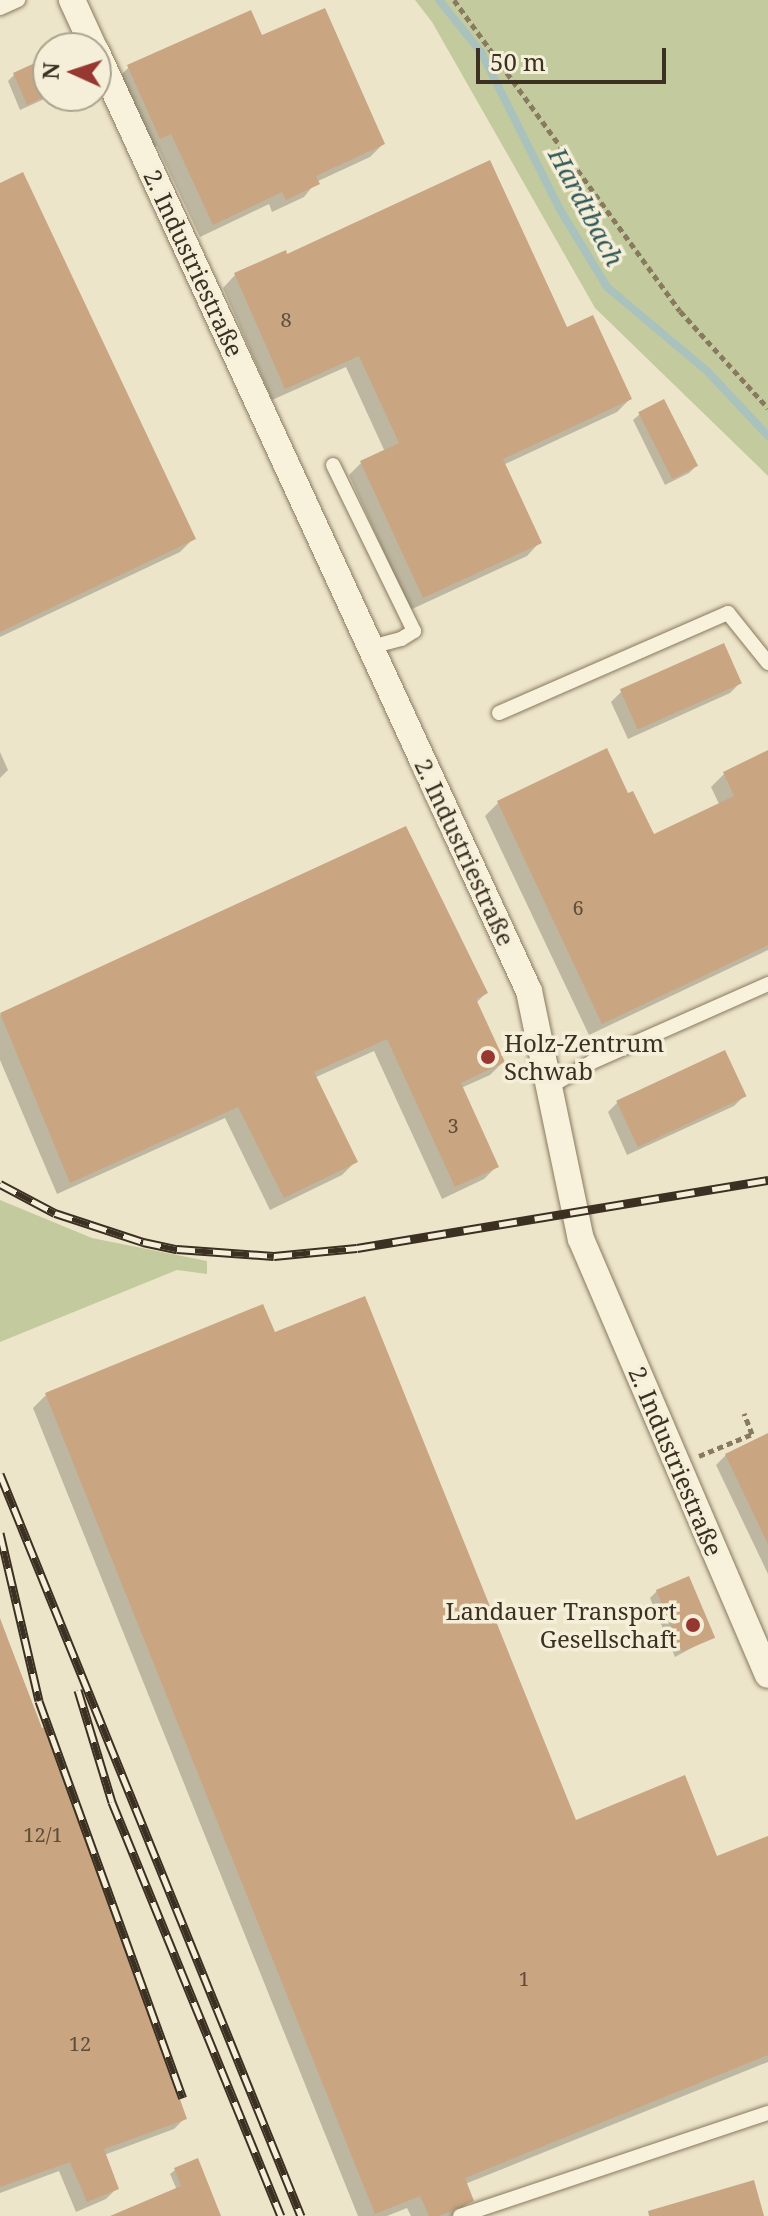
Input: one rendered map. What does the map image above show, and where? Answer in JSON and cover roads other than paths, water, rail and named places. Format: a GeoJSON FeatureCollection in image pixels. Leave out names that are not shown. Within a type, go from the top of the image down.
{"type":"FeatureCollection","features":[{"type":"Feature","properties":{"kind":"street","name":"2. Industriestraße"},"geometry":{"type":"LineString","coordinates":[[72,0],[87,32]]}},
{"type":"Feature","properties":{"kind":"street","name":"2. Industriestraße"},"geometry":{"type":"LineString","coordinates":[[112,87],[529,991],[581,1239],[768,1675]]}},
{"type":"Feature","properties":{"kind":"lane"},"geometry":{"type":"LineString","coordinates":[[0,8],[18,0]]}},
{"type":"Feature","properties":{"kind":"lane"},"geometry":{"type":"LineString","coordinates":[[333,465],[414,631],[401,639],[371,647]]}},
{"type":"Feature","properties":{"kind":"lane"},"geometry":{"type":"LineString","coordinates":[[499,713],[728,613],[768,663]]}},
{"type":"Feature","properties":{"kind":"lane"},"geometry":{"type":"LineString","coordinates":[[551,1086],[592,1062],[768,984]]}},
{"type":"Feature","properties":{"kind":"lane"},"geometry":{"type":"LineString","coordinates":[[460,2216],[768,2113]]}},
{"type":"Feature","properties":{"kind":"waterway","name":"Hardtbach"},"geometry":{"type":"LineString","coordinates":[[439,0],[481,52],[559,208],[607,287],[707,371],[768,436]]}},
{"type":"Feature","properties":{"kind":"railway"},"geometry":{"type":"LineString","coordinates":[[0,1184],[55,1213],[143,1242],[177,1249],[274,1256],[357,1248],[768,1180]]}},
{"type":"Feature","properties":{"kind":"railway"},"geometry":{"type":"LineString","coordinates":[[0,1474],[301,2216]]}},
{"type":"Feature","properties":{"kind":"railway"},"geometry":{"type":"LineString","coordinates":[[0,1533],[39,1701],[183,2098]]}},
{"type":"Feature","properties":{"kind":"railway"},"geometry":{"type":"LineString","coordinates":[[78,1690],[112,1802],[281,2216]]}},
{"type":"Feature","properties":{"kind":"place","name":"Holz-Zentrum Schwab"},"geometry":{"type":"Point","coordinates":[488,1057]}},
{"type":"Feature","properties":{"kind":"place","name":"Landauer Transport Gesellschaft"},"geometry":{"type":"Point","coordinates":[693,1625]}}]}
